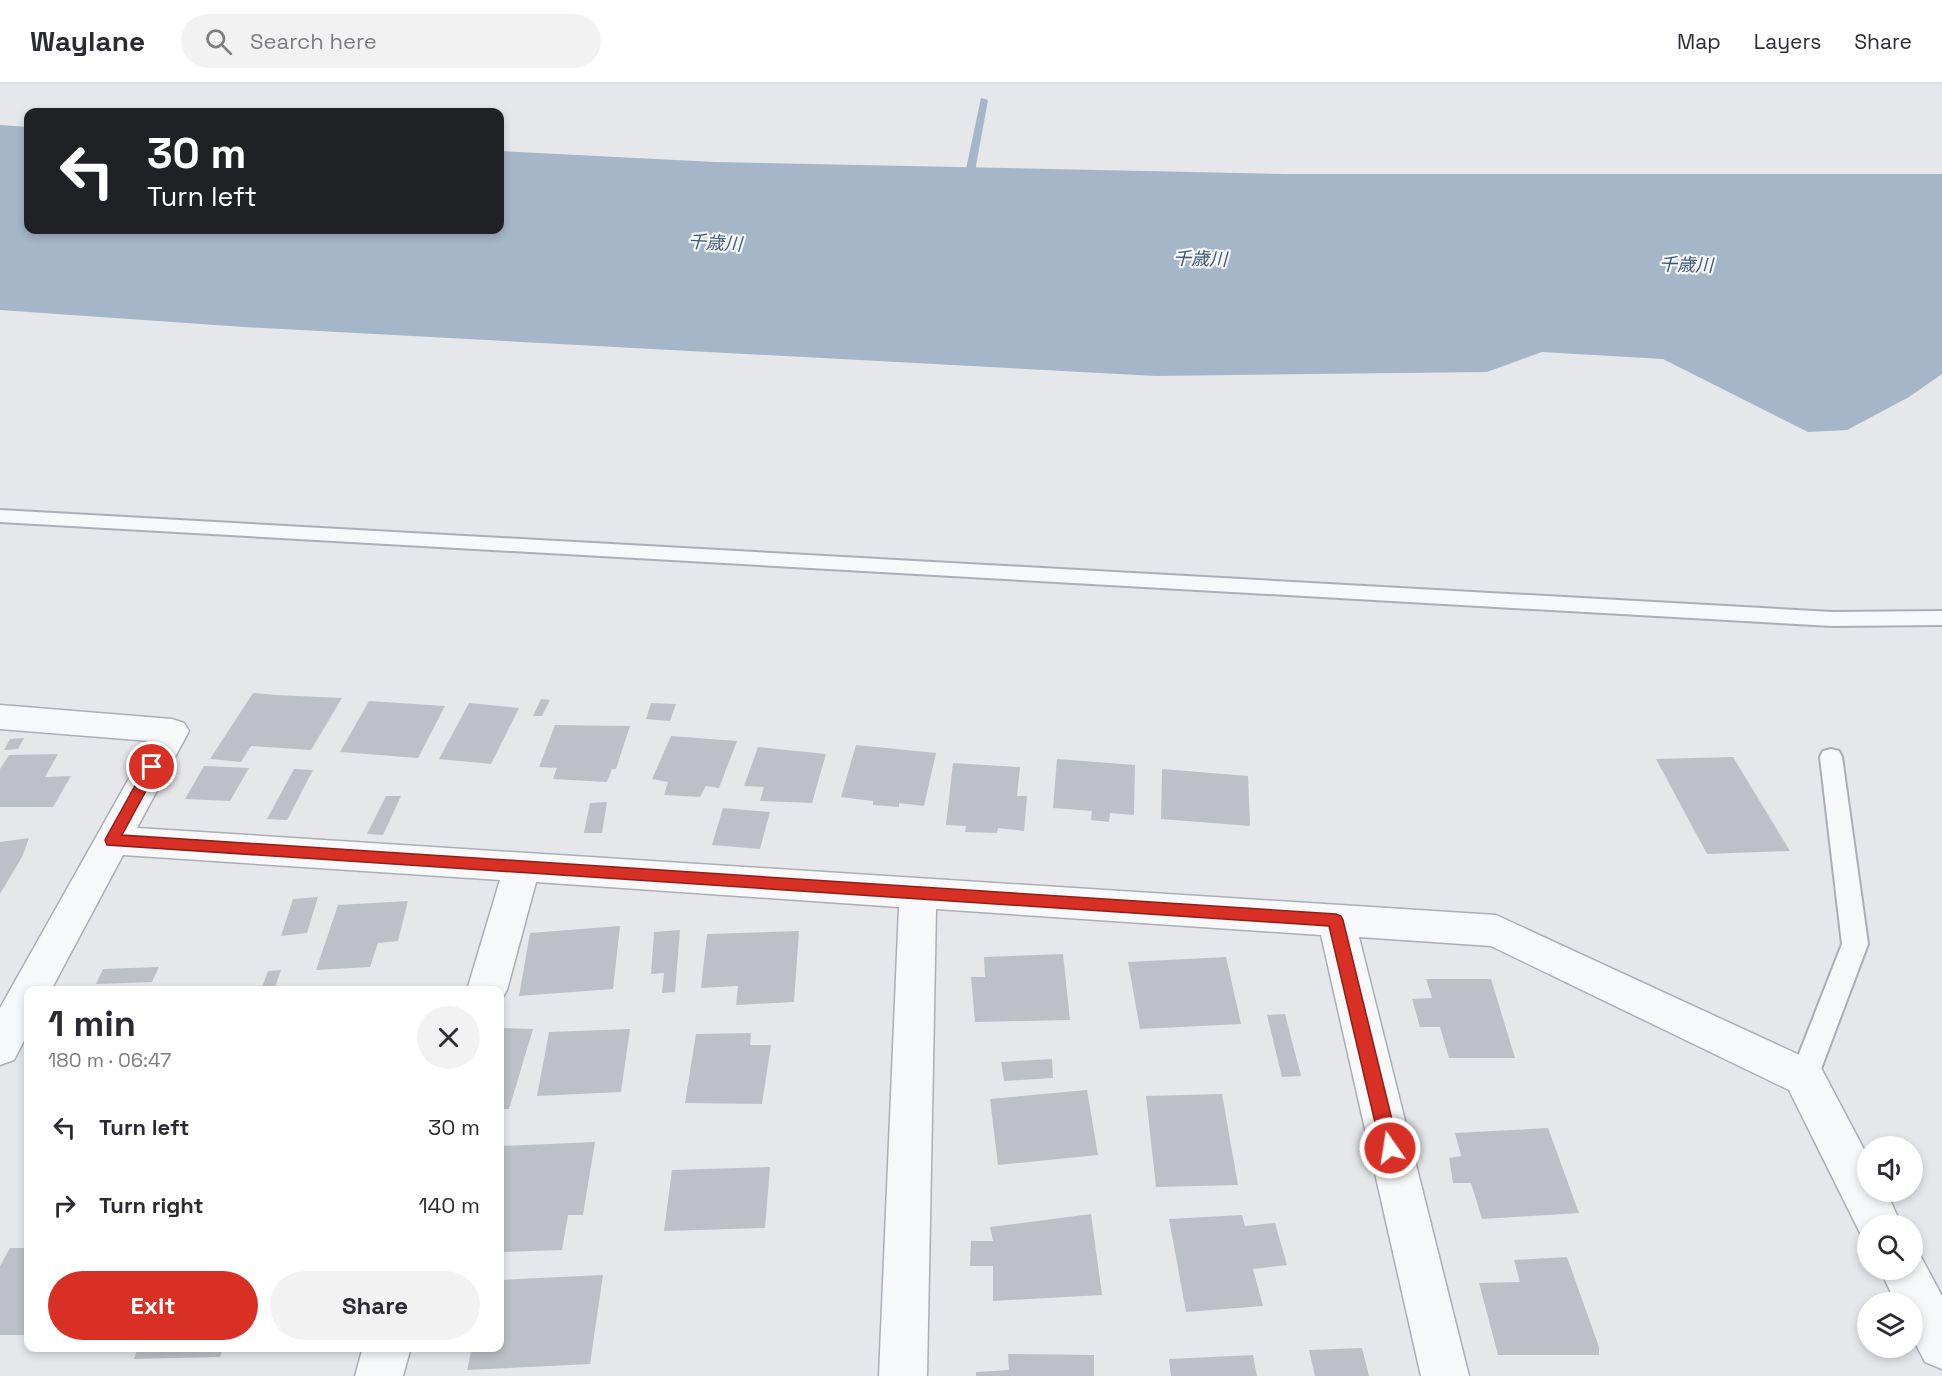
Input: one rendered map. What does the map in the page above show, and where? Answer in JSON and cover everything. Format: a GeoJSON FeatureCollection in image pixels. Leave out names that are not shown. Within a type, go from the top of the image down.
{"type":"FeatureCollection","features":[{"type":"Feature","properties":{"kind":"street"},"geometry":{"type":"LineString","coordinates":[[0,717],[172,731],[33,986]]}},
{"type":"Feature","properties":{"kind":"street"},"geometry":{"type":"LineString","coordinates":[[112,840],[1496,931],[1804,1077],[1875,1214]]}},
{"type":"Feature","properties":{"kind":"street"},"geometry":{"type":"LineString","coordinates":[[488,986],[522,867]]}},
{"type":"Feature","properties":{"kind":"street"},"geometry":{"type":"LineString","coordinates":[[903,1376],[918,893]]}},
{"type":"Feature","properties":{"kind":"street"},"geometry":{"type":"LineString","coordinates":[[1336,920],[1445,1376]]}},
{"type":"Feature","properties":{"kind":"street"},"geometry":{"type":"LineString","coordinates":[[0,1047],[24,1002]]}},
{"type":"Feature","properties":{"kind":"street"},"geometry":{"type":"LineString","coordinates":[[1909,1280],[1942,1345]]}},
{"type":"Feature","properties":{"kind":"street"},"geometry":{"type":"LineString","coordinates":[[379,1376],[386,1352]]}},
{"type":"Feature","properties":{"kind":"lane"},"geometry":{"type":"LineString","coordinates":[[0,516],[1833,619],[1942,618]]}},
{"type":"Feature","properties":{"kind":"lane"},"geometry":{"type":"LineString","coordinates":[[1804,1077],[1855,944],[1832,757]]}},
{"type":"Feature","properties":{"kind":"water","name":"千歳川"},"geometry":{"type":"Polygon","coordinates":[[[0,125],[24,127],[24,234],[504,234],[504,151],[715,162],[1287,174],[1942,174],[1942,374],[1909,397],[1847,430],[1808,432],[1663,359],[1542,352],[1487,372],[1156,376],[244,327],[0,310],[0,125]]]}},
{"type":"Feature","properties":{"kind":"building"},"geometry":{"type":"Polygon","coordinates":[[[253,693],[342,698],[311,750],[251,746],[241,762],[210,759],[253,693]]]}},
{"type":"Feature","properties":{"kind":"building"},"geometry":{"type":"Polygon","coordinates":[[[541,699],[550,700],[542,716],[533,716],[541,699]]]}},
{"type":"Feature","properties":{"kind":"building"},"geometry":{"type":"Polygon","coordinates":[[[369,701],[445,706],[418,758],[340,752],[369,701]]]}},
{"type":"Feature","properties":{"kind":"building"},"geometry":{"type":"Polygon","coordinates":[[[469,703],[519,708],[491,764],[439,759],[469,703]]]}},
{"type":"Feature","properties":{"kind":"building"},"geometry":{"type":"Polygon","coordinates":[[[651,703],[676,704],[670,721],[646,719],[651,703]]]}},
{"type":"Feature","properties":{"kind":"building"},"geometry":{"type":"Polygon","coordinates":[[[555,725],[630,726],[616,769],[612,769],[607,782],[553,779],[557,768],[539,767],[555,725]]]}},
{"type":"Feature","properties":{"kind":"building"},"geometry":{"type":"Polygon","coordinates":[[[671,736],[737,741],[719,788],[706,786],[700,797],[664,795],[668,782],[652,779],[671,736]]]}},
{"type":"Feature","properties":{"kind":"building"},"geometry":{"type":"Polygon","coordinates":[[[24,738],[18,749],[4,750],[10,739],[24,738]]]}},
{"type":"Feature","properties":{"kind":"building"},"geometry":{"type":"Polygon","coordinates":[[[856,745],[936,753],[924,806],[899,803],[899,807],[873,805],[873,801],[841,797],[856,745]]]}},
{"type":"Feature","properties":{"kind":"building"},"geometry":{"type":"Polygon","coordinates":[[[758,747],[826,754],[812,803],[760,801],[764,787],[744,786],[758,747]]]}},
{"type":"Feature","properties":{"kind":"building"},"geometry":{"type":"Polygon","coordinates":[[[58,754],[45,777],[71,776],[53,807],[0,807],[0,769],[9,755],[58,754]]]}},
{"type":"Feature","properties":{"kind":"building"},"geometry":{"type":"Polygon","coordinates":[[[1733,757],[1790,851],[1707,854],[1656,759],[1733,757]]]}},
{"type":"Feature","properties":{"kind":"building"},"geometry":{"type":"Polygon","coordinates":[[[1057,759],[1135,765],[1134,815],[1110,813],[1109,822],[1091,820],[1092,811],[1053,808],[1057,759]]]}},
{"type":"Feature","properties":{"kind":"building"},"geometry":{"type":"Polygon","coordinates":[[[953,763],[1020,767],[1017,796],[1027,796],[1024,831],[998,828],[997,833],[965,832],[966,826],[946,825],[953,763]]]}},
{"type":"Feature","properties":{"kind":"building"},"geometry":{"type":"Polygon","coordinates":[[[204,766],[249,768],[230,801],[185,799],[204,766]]]}},
{"type":"Feature","properties":{"kind":"building"},"geometry":{"type":"Polygon","coordinates":[[[294,769],[313,770],[287,820],[267,819],[294,769]]]}},
{"type":"Feature","properties":{"kind":"building"},"geometry":{"type":"Polygon","coordinates":[[[1162,769],[1248,776],[1250,826],[1161,819],[1162,769]]]}},
{"type":"Feature","properties":{"kind":"building"},"geometry":{"type":"Polygon","coordinates":[[[386,796],[401,796],[383,835],[367,834],[386,796]]]}},
{"type":"Feature","properties":{"kind":"building"},"geometry":{"type":"Polygon","coordinates":[[[607,802],[602,833],[584,833],[590,803],[607,802]]]}},
{"type":"Feature","properties":{"kind":"building"},"geometry":{"type":"Polygon","coordinates":[[[723,808],[770,812],[760,849],[712,845],[723,808]]]}},
{"type":"Feature","properties":{"kind":"building"},"geometry":{"type":"Polygon","coordinates":[[[29,838],[22,857],[0,894],[0,842],[29,838]]]}},
{"type":"Feature","properties":{"kind":"building"},"geometry":{"type":"Polygon","coordinates":[[[318,897],[307,933],[281,936],[293,899],[318,897]]]}},
{"type":"Feature","properties":{"kind":"building"},"geometry":{"type":"Polygon","coordinates":[[[408,901],[398,941],[378,943],[370,967],[316,970],[338,905],[408,901]]]}},
{"type":"Feature","properties":{"kind":"building"},"geometry":{"type":"Polygon","coordinates":[[[620,926],[613,989],[519,996],[530,933],[620,926]]]}},
{"type":"Feature","properties":{"kind":"building"},"geometry":{"type":"Polygon","coordinates":[[[680,930],[675,992],[662,993],[664,973],[651,974],[654,932],[680,930]]]}},
{"type":"Feature","properties":{"kind":"building"},"geometry":{"type":"Polygon","coordinates":[[[799,931],[794,1002],[736,1005],[738,986],[701,988],[707,934],[799,931]]]}},
{"type":"Feature","properties":{"kind":"building"},"geometry":{"type":"Polygon","coordinates":[[[1063,954],[1070,1020],[975,1022],[971,977],[985,977],[984,957],[1063,954]]]}},
{"type":"Feature","properties":{"kind":"building"},"geometry":{"type":"Polygon","coordinates":[[[1226,957],[1241,1024],[1140,1029],[1128,962],[1226,957]]]}},
{"type":"Feature","properties":{"kind":"building"},"geometry":{"type":"Polygon","coordinates":[[[159,967],[152,982],[96,984],[103,969],[159,967]]]}},
{"type":"Feature","properties":{"kind":"building"},"geometry":{"type":"Polygon","coordinates":[[[281,970],[275,986],[262,986],[268,971],[281,970]]]}},
{"type":"Feature","properties":{"kind":"building"},"geometry":{"type":"Polygon","coordinates":[[[1426,979],[1491,979],[1515,1058],[1449,1058],[1440,1027],[1420,1027],[1412,999],[1432,998],[1426,979]]]}},
{"type":"Feature","properties":{"kind":"building"},"geometry":{"type":"Polygon","coordinates":[[[1285,1014],[1301,1076],[1282,1077],[1267,1015],[1285,1014]]]}},
{"type":"Feature","properties":{"kind":"building"},"geometry":{"type":"Polygon","coordinates":[[[504,1028],[533,1029],[509,1109],[504,1109],[504,1028]]]}},
{"type":"Feature","properties":{"kind":"building"},"geometry":{"type":"Polygon","coordinates":[[[630,1029],[621,1092],[537,1096],[549,1032],[630,1029]]]}},
{"type":"Feature","properties":{"kind":"building"},"geometry":{"type":"Polygon","coordinates":[[[751,1033],[750,1045],[771,1045],[762,1104],[685,1103],[696,1034],[751,1033]]]}},
{"type":"Feature","properties":{"kind":"building"},"geometry":{"type":"Polygon","coordinates":[[[1052,1059],[1053,1078],[1004,1081],[1001,1062],[1052,1059]]]}},
{"type":"Feature","properties":{"kind":"building"},"geometry":{"type":"Polygon","coordinates":[[[1087,1090],[1098,1155],[998,1165],[990,1099],[1087,1090]]]}},
{"type":"Feature","properties":{"kind":"building"},"geometry":{"type":"Polygon","coordinates":[[[1222,1094],[1238,1185],[1156,1187],[1146,1096],[1222,1094]]]}},
{"type":"Feature","properties":{"kind":"building"},"geometry":{"type":"Polygon","coordinates":[[[1548,1128],[1579,1213],[1482,1219],[1471,1183],[1453,1183],[1449,1158],[1461,1156],[1455,1133],[1548,1128]]]}},
{"type":"Feature","properties":{"kind":"building"},"geometry":{"type":"Polygon","coordinates":[[[595,1142],[583,1215],[568,1215],[562,1250],[504,1252],[504,1146],[595,1142]]]}},
{"type":"Feature","properties":{"kind":"building"},"geometry":{"type":"Polygon","coordinates":[[[770,1167],[765,1228],[664,1231],[672,1170],[770,1167]]]}},
{"type":"Feature","properties":{"kind":"building"},"geometry":{"type":"Polygon","coordinates":[[[1091,1214],[1102,1295],[993,1301],[993,1266],[970,1266],[971,1241],[993,1241],[990,1227],[1091,1214]]]}},
{"type":"Feature","properties":{"kind":"building"},"geometry":{"type":"Polygon","coordinates":[[[1242,1215],[1245,1226],[1275,1223],[1287,1265],[1253,1269],[1263,1306],[1186,1312],[1169,1219],[1242,1215]]]}},
{"type":"Feature","properties":{"kind":"building"},"geometry":{"type":"Polygon","coordinates":[[[10,1248],[24,1248],[24,1335],[0,1335],[0,1266],[10,1248]]]}},
{"type":"Feature","properties":{"kind":"building"},"geometry":{"type":"Polygon","coordinates":[[[1567,1257],[1599,1347],[1599,1355],[1498,1355],[1479,1283],[1520,1282],[1514,1260],[1567,1257]]]}},
{"type":"Feature","properties":{"kind":"building"},"geometry":{"type":"Polygon","coordinates":[[[603,1275],[590,1364],[467,1370],[471,1352],[504,1352],[504,1280],[603,1275]]]}},
{"type":"Feature","properties":{"kind":"building"},"geometry":{"type":"Polygon","coordinates":[[[1362,1348],[1369,1376],[1315,1376],[1309,1350],[1362,1348]]]}},
{"type":"Feature","properties":{"kind":"building"},"geometry":{"type":"Polygon","coordinates":[[[136,1352],[222,1352],[220,1357],[134,1359],[136,1352]]]}},
{"type":"Feature","properties":{"kind":"building"},"geometry":{"type":"Polygon","coordinates":[[[1008,1354],[1094,1355],[1094,1376],[976,1376],[976,1372],[1009,1370],[1008,1354]]]}},
{"type":"Feature","properties":{"kind":"building"},"geometry":{"type":"Polygon","coordinates":[[[1253,1355],[1257,1376],[1171,1376],[1169,1359],[1253,1355]]]}},
{"type":"Feature","properties":{"kind":"waterway"},"geometry":{"type":"LineString","coordinates":[[967,188],[984,100]]}},
{"type":"Feature","properties":{"kind":"route"},"geometry":{"type":"LineString","coordinates":[[152,767],[112,840],[1336,920],[1390,1148]]}}]}
